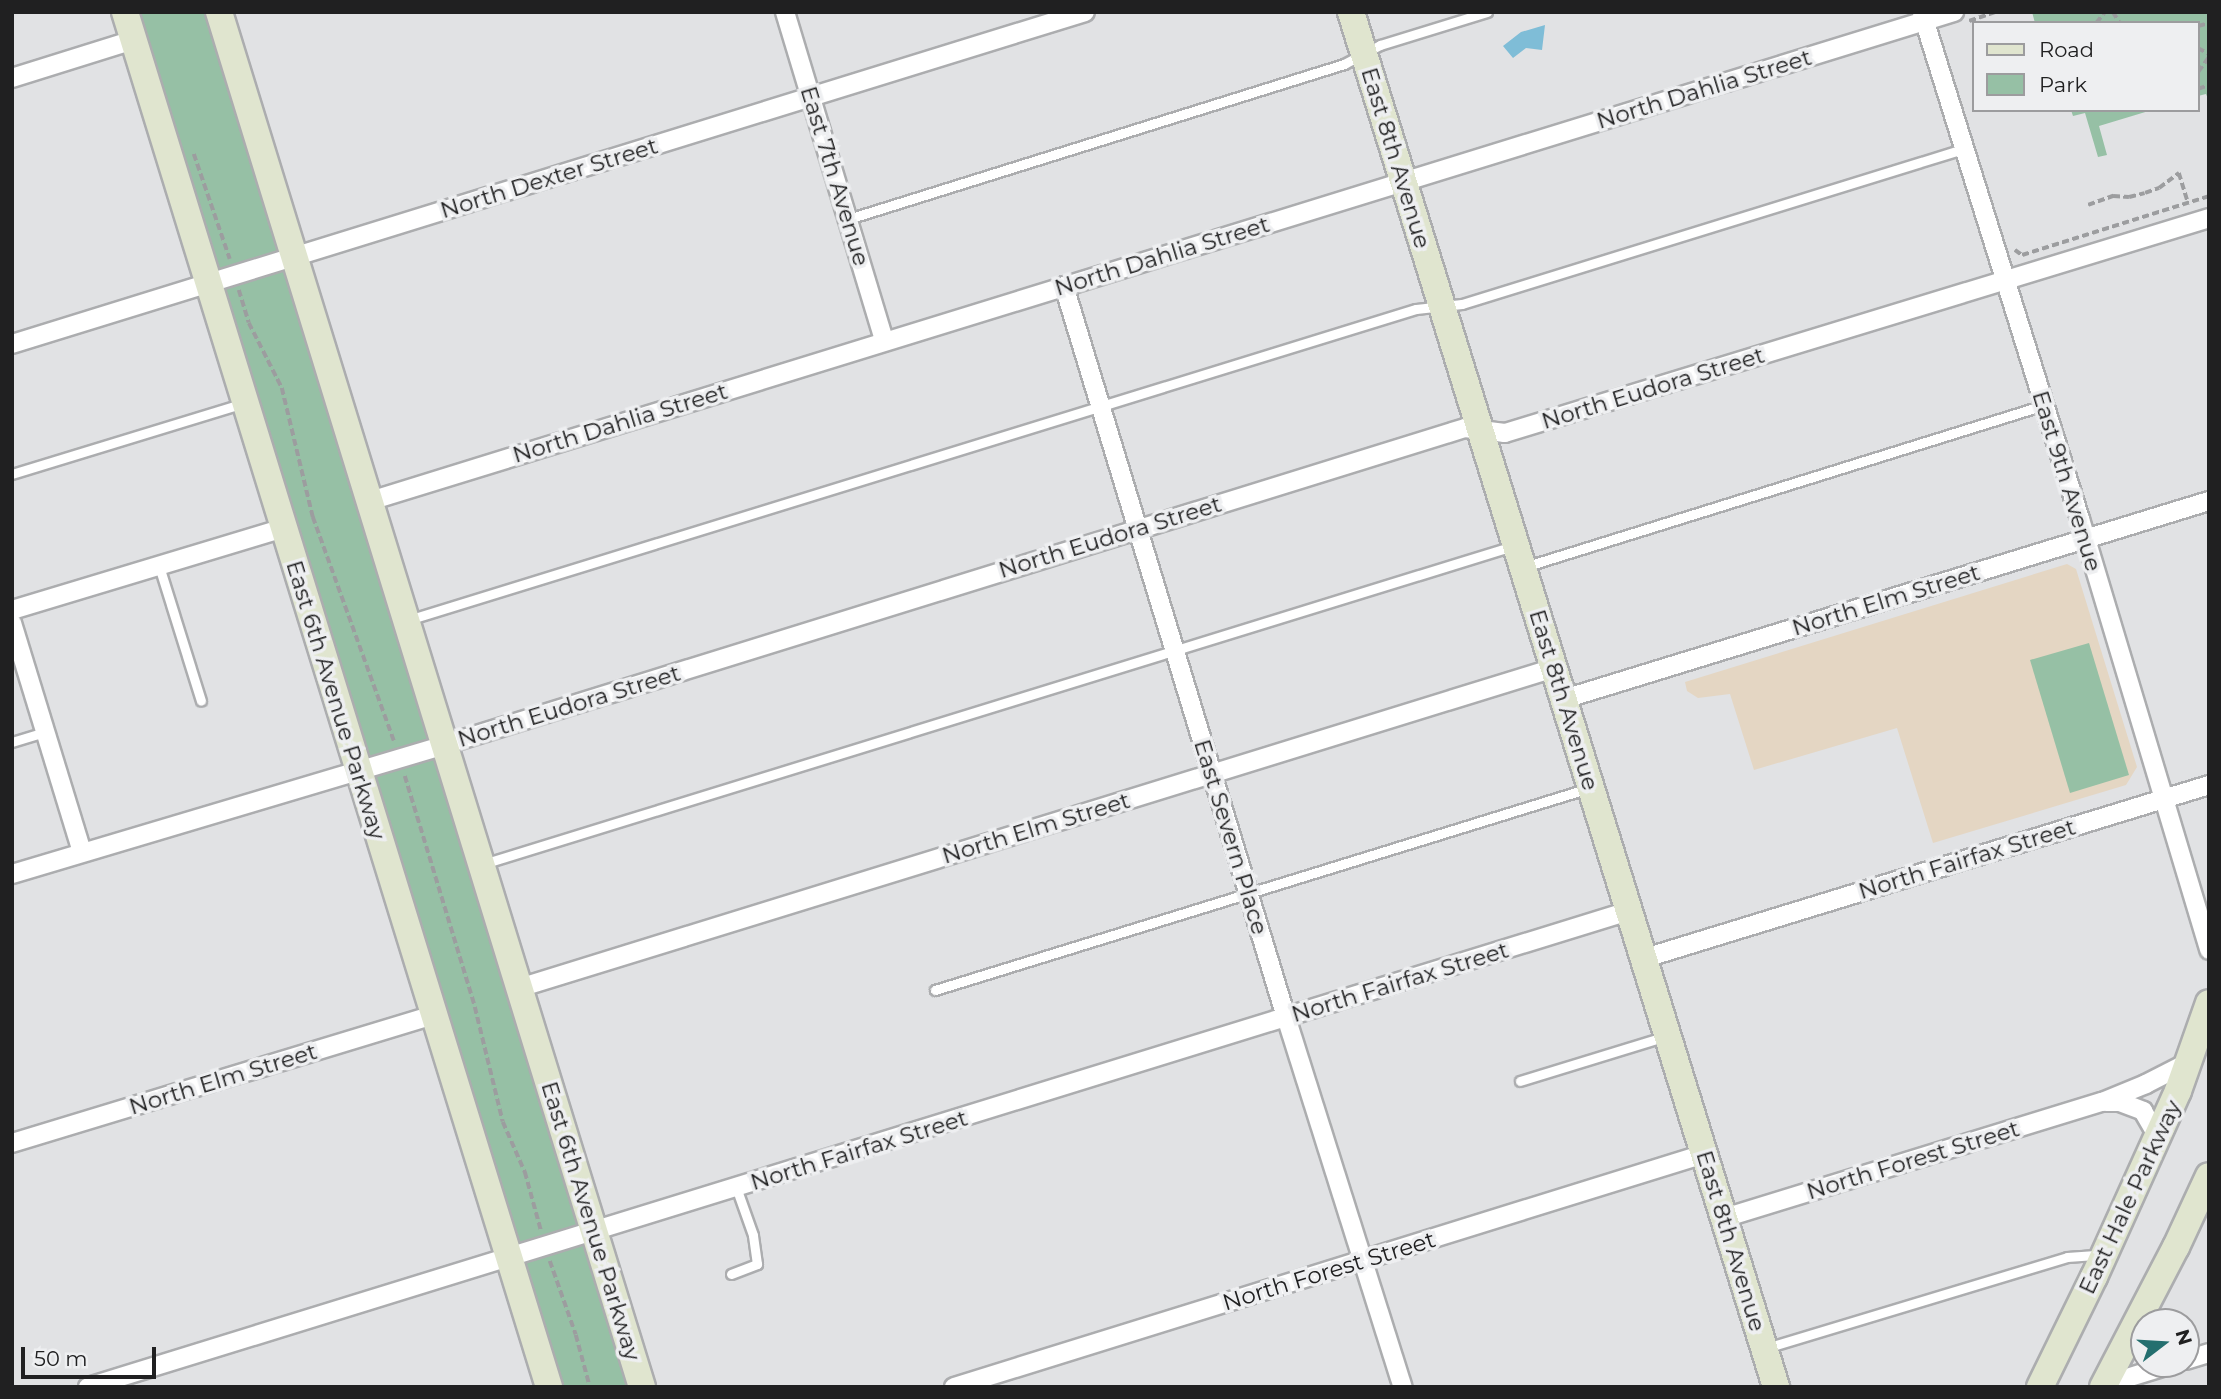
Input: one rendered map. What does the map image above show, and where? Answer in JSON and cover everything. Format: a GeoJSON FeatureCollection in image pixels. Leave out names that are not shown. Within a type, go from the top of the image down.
{"type":"FeatureCollection","features":[{"type":"Feature","properties":{"kind":"main road","name":"East 6th Avenue Parkway"},"geometry":{"type":"LineString","coordinates":[[125,12],[549,1387]]}},
{"type":"Feature","properties":{"kind":"main road","name":"East 8th Avenue"},"geometry":{"type":"LineString","coordinates":[[1351,12],[1776,1387]]}},
{"type":"Feature","properties":{"kind":"main road","name":"East 6th Avenue Parkway"},"geometry":{"type":"LineString","coordinates":[[221,13],[642,1387]]}},
{"type":"Feature","properties":{"kind":"main road","name":"East Hale Parkway"},"geometry":{"type":"LineString","coordinates":[[2040,1387],[2155,1142],[2189,1062],[2209,1003]]}},
{"type":"Feature","properties":{"kind":"main road"},"geometry":{"type":"LineString","coordinates":[[2102,1386],[2176,1247],[2209,1175]]}},
{"type":"Feature","properties":{"kind":"street","name":"East 7th Avenue"},"geometry":{"type":"LineString","coordinates":[[785,12],[884,340]]}},
{"type":"Feature","properties":{"kind":"street","name":"North Dexter Street"},"geometry":{"type":"LineString","coordinates":[[12,344],[1085,12]]}},
{"type":"Feature","properties":{"kind":"street","name":"North Dahlia Street"},"geometry":{"type":"LineString","coordinates":[[370,501],[1404,181],[1923,17],[1959,17]]}},
{"type":"Feature","properties":{"kind":"street","name":"East 9th Avenue"},"geometry":{"type":"LineString","coordinates":[[1923,17],[2086,539],[2209,950]]}},
{"type":"Feature","properties":{"kind":"street"},"geometry":{"type":"LineString","coordinates":[[12,78],[133,40]]}},
{"type":"Feature","properties":{"kind":"street","name":"North Eudora Street"},"geometry":{"type":"LineString","coordinates":[[12,874],[444,745],[1465,428],[1505,433],[2209,218]]}},
{"type":"Feature","properties":{"kind":"street","name":"East Severn Place"},"geometry":{"type":"LineString","coordinates":[[1064,286],[1286,1017],[1402,1387]]}},
{"type":"Feature","properties":{"kind":"street","name":"North Elm Street"},"geometry":{"type":"LineString","coordinates":[[1564,699],[2209,501]]}},
{"type":"Feature","properties":{"kind":"street"},"geometry":{"type":"LineString","coordinates":[[12,610],[284,528]]}},
{"type":"Feature","properties":{"kind":"street"},"geometry":{"type":"LineString","coordinates":[[12,624],[82,852]]}},
{"type":"Feature","properties":{"kind":"street","name":"North Elm Street"},"geometry":{"type":"LineString","coordinates":[[519,988],[1554,668]]}},
{"type":"Feature","properties":{"kind":"street","name":"North Fairfax Street"},"geometry":{"type":"LineString","coordinates":[[1644,958],[2209,785]]}},
{"type":"Feature","properties":{"kind":"street","name":"North Fairfax Street"},"geometry":{"type":"LineString","coordinates":[[88,1387],[1629,911]]}},
{"type":"Feature","properties":{"kind":"street","name":"North Elm Street"},"geometry":{"type":"LineString","coordinates":[[12,1143],[433,1015]]}},
{"type":"Feature","properties":{"kind":"street","name":"North Forest Street"},"geometry":{"type":"LineString","coordinates":[[1724,1218],[2102,1102],[2189,1062]]}},
{"type":"Feature","properties":{"kind":"street","name":"North Forest Street"},"geometry":{"type":"LineString","coordinates":[[2102,1102],[2120,1102],[2143,1111],[2154,1130],[2155,1142]]}},
{"type":"Feature","properties":{"kind":"street","name":"North Forest Street"},"geometry":{"type":"LineString","coordinates":[[954,1387],[1704,1154]]}},
{"type":"Feature","properties":{"kind":"street"},"geometry":{"type":"LineString","coordinates":[[2102,1386],[2130,1377]]}},
{"type":"Feature","properties":{"kind":"lane"},"geometry":{"type":"LineString","coordinates":[[848,219],[1344,64],[1380,45],[1486,12]]}},
{"type":"Feature","properties":{"kind":"lane"},"geometry":{"type":"LineString","coordinates":[[406,620],[1416,309],[1462,304],[1963,149]]}},
{"type":"Feature","properties":{"kind":"lane"},"geometry":{"type":"LineString","coordinates":[[12,474],[245,403]]}},
{"type":"Feature","properties":{"kind":"lane"},"geometry":{"type":"LineString","coordinates":[[481,865],[1175,651],[1519,556],[2044,405]]}},
{"type":"Feature","properties":{"kind":"lane"},"geometry":{"type":"LineString","coordinates":[[159,566],[201,701]]}},
{"type":"Feature","properties":{"kind":"lane"},"geometry":{"type":"LineString","coordinates":[[12,742],[46,732]]}},
{"type":"Feature","properties":{"kind":"lane"},"geometry":{"type":"LineString","coordinates":[[935,990],[1591,788]]}},
{"type":"Feature","properties":{"kind":"lane"},"geometry":{"type":"LineString","coordinates":[[1520,1081],[1668,1035]]}},
{"type":"Feature","properties":{"kind":"lane"},"geometry":{"type":"LineString","coordinates":[[731,1274],[757,1264],[753,1235],[736,1187]]}},
{"type":"Feature","properties":{"kind":"lane"},"geometry":{"type":"LineString","coordinates":[[1765,1349],[2067,1257],[2104,1255]]}},
{"type":"Feature","properties":{"kind":"path"},"geometry":{"type":"LineString","coordinates":[[1959,17],[1995,12]]}},
{"type":"Feature","properties":{"kind":"path"},"geometry":{"type":"LineString","coordinates":[[192,149],[249,323],[282,388],[313,517],[400,758],[475,1007],[503,1122],[525,1172],[545,1246],[573,1324],[590,1387]]}},
{"type":"Feature","properties":{"kind":"path"},"geometry":{"type":"LineString","coordinates":[[2088,205],[2113,196],[2145,193],[2159,188],[2179,173],[2188,203]]}},
{"type":"Feature","properties":{"kind":"path"},"geometry":{"type":"LineString","coordinates":[[2012,247],[2022,254],[2209,196]]}},
{"type":"Feature","properties":{"kind":"shaded area"},"geometry":{"type":"Polygon","coordinates":[[[2067,564],[2076,569],[2137,767],[2126,785],[1933,843],[1897,728],[1754,770],[1730,694],[1698,698],[1687,691],[1685,682],[2067,564]]]}},
{"type":"Feature","properties":{"kind":"green space"},"geometry":{"type":"Polygon","coordinates":[[[135,12],[206,12],[629,1387],[558,1387],[135,12]]]}},
{"type":"Feature","properties":{"kind":"green space"},"geometry":{"type":"Polygon","coordinates":[[[2032,12],[2209,12],[2209,101],[2206,94],[2200,96],[2200,21],[2034,21],[2032,12]]]}},
{"type":"Feature","properties":{"kind":"green space"},"geometry":{"type":"Polygon","coordinates":[[[2072,112],[2145,112],[2099,126],[2107,155],[2098,157],[2085,113],[2073,116],[2072,112]]]}},
{"type":"Feature","properties":{"kind":"green space"},"geometry":{"type":"Polygon","coordinates":[[[2089,643],[2129,775],[2070,793],[2030,660],[2089,643]]]}},
{"type":"Feature","properties":{"kind":"water"},"geometry":{"type":"Polygon","coordinates":[[[1545,25],[1542,50],[1526,48],[1513,58],[1503,46],[1521,32],[1545,25]]]}}]}
